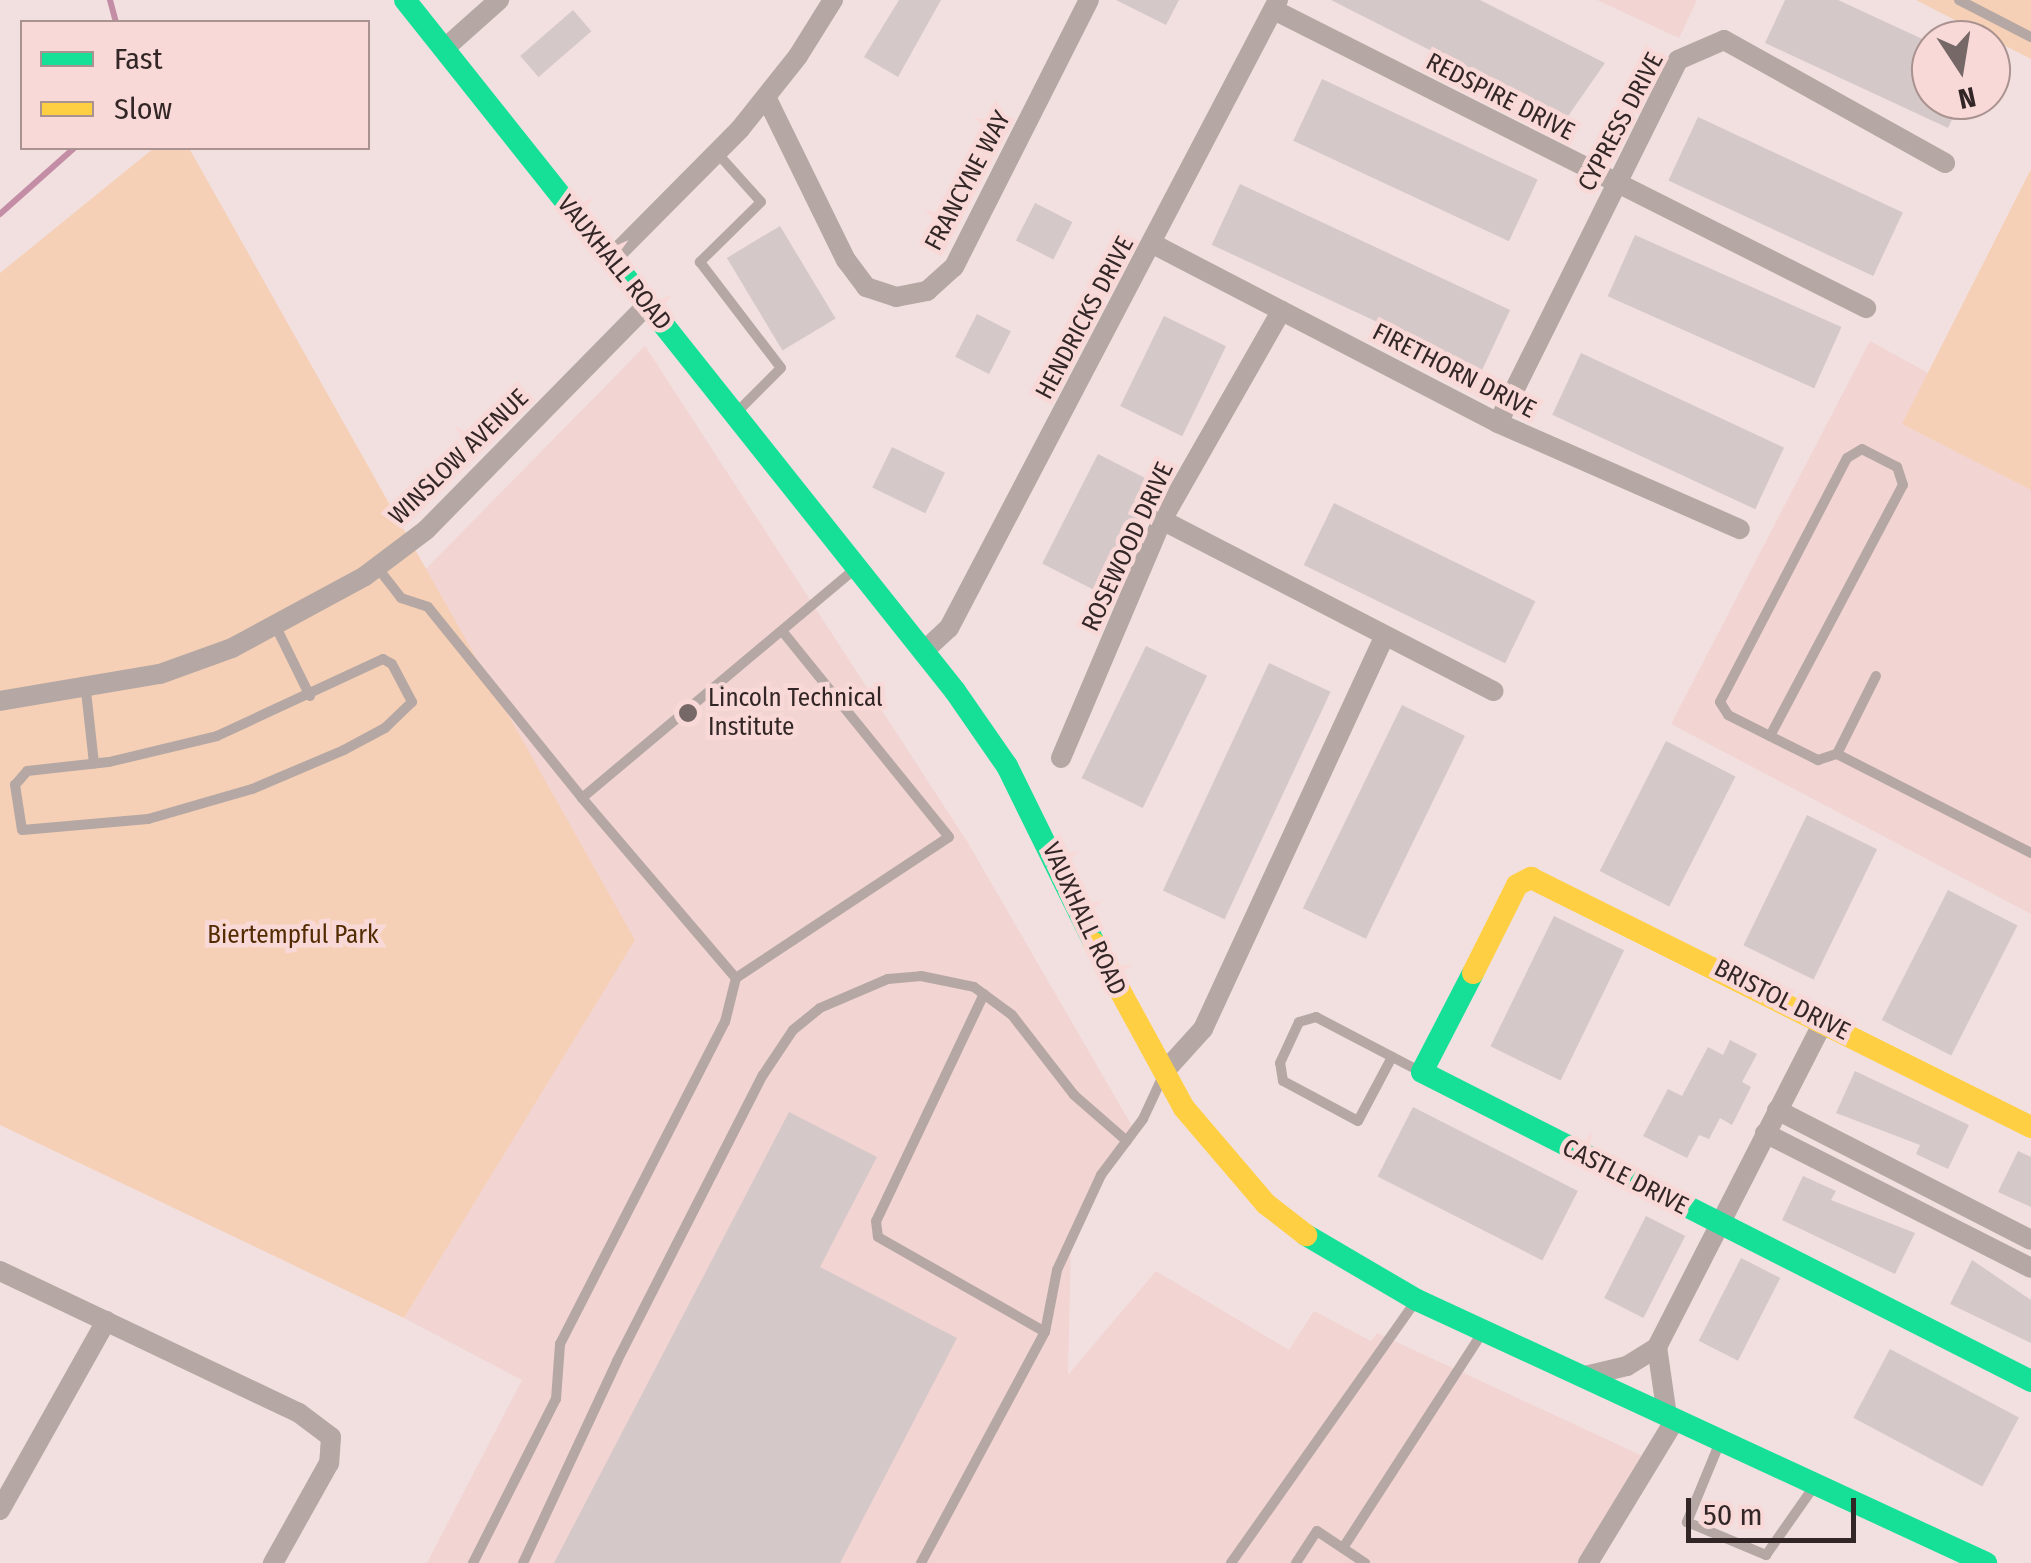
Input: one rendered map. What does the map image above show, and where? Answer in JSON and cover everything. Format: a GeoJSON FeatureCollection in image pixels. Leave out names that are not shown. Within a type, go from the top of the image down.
{"type":"FeatureCollection","features":[{"type":"Feature","properties":{"kind":"street","name":"VAUXHALL ROAD"},"geometry":{"type":"LineString","coordinates":[[405,0],[857,568],[1007,766],[1164,1072],[1217,1153],[1266,1204],[1322,1248],[1417,1300],[1986,1563]]}},
{"type":"Feature","properties":{"kind":"street"},"geometry":{"type":"LineString","coordinates":[[444,49],[498,0]]}},
{"type":"Feature","properties":{"kind":"street"},"geometry":{"type":"LineString","coordinates":[[611,259],[718,154],[766,97],[832,0]]}},
{"type":"Feature","properties":{"kind":"street","name":"FRANCYNE WAY"},"geometry":{"type":"LineString","coordinates":[[766,97],[846,260],[866,288],[896,297],[927,291],[954,267],[1089,0]]}},
{"type":"Feature","properties":{"kind":"street","name":"REDSPIRE DRIVE"},"geometry":{"type":"LineString","coordinates":[[1276,5],[1866,308]]}},
{"type":"Feature","properties":{"kind":"street","name":"HENDRICKS DRIVE"},"geometry":{"type":"LineString","coordinates":[[923,652],[949,628],[1276,5]]}},
{"type":"Feature","properties":{"kind":"street","name":"CYPRESS DRIVE"},"geometry":{"type":"LineString","coordinates":[[1498,424],[1678,60],[1724,40],[1945,163]]}},
{"type":"Feature","properties":{"kind":"street","name":"FIRETHORN DRIVE"},"geometry":{"type":"LineString","coordinates":[[1153,244],[1498,424],[1740,529]]}},
{"type":"Feature","properties":{"kind":"street","name":"WINSLOW AVENUE"},"geometry":{"type":"LineString","coordinates":[[0,701],[86,691],[160,674],[276,627],[377,567],[426,530],[647,305]]}},
{"type":"Feature","properties":{"kind":"street","name":"ROSEWOOD DRIVE"},"geometry":{"type":"LineString","coordinates":[[1062,758],[1162,520],[1280,311]]}},
{"type":"Feature","properties":{"kind":"street"},"geometry":{"type":"LineString","coordinates":[[1162,520],[1494,691]]}},
{"type":"Feature","properties":{"kind":"street"},"geometry":{"type":"LineString","coordinates":[[1164,1072],[1203,1029],[1385,636]]}},
{"type":"Feature","properties":{"kind":"street","name":"BRISTOL DRIVE"},"geometry":{"type":"LineString","coordinates":[[1422,1072],[1516,885],[1531,878],[2031,1127]]}},
{"type":"Feature","properties":{"kind":"street"},"geometry":{"type":"LineString","coordinates":[[1585,1376],[1627,1366],[1657,1347],[1765,1133],[1828,1024]]}},
{"type":"Feature","properties":{"kind":"street","name":"CASTLE DRIVE"},"geometry":{"type":"LineString","coordinates":[[1422,1072],[2031,1381]]}},
{"type":"Feature","properties":{"kind":"street"},"geometry":{"type":"LineString","coordinates":[[1778,1110],[2031,1240]]}},
{"type":"Feature","properties":{"kind":"street"},"geometry":{"type":"LineString","coordinates":[[1765,1133],[2031,1268]]}},
{"type":"Feature","properties":{"kind":"street"},"geometry":{"type":"LineString","coordinates":[[0,1271],[300,1412],[331,1438],[329,1462],[273,1563]]}},
{"type":"Feature","properties":{"kind":"street"},"geometry":{"type":"LineString","coordinates":[[0,1510],[106,1321]]}},
{"type":"Feature","properties":{"kind":"street"},"geometry":{"type":"LineString","coordinates":[[1588,1563],[1671,1418],[1657,1347]]}},
{"type":"Feature","properties":{"kind":"lane"},"geometry":{"type":"LineString","coordinates":[[1959,0],[2031,37]]}},
{"type":"Feature","properties":{"kind":"lane"},"geometry":{"type":"LineString","coordinates":[[718,154],[761,202],[700,262],[781,368],[734,414]]}},
{"type":"Feature","properties":{"kind":"lane"},"geometry":{"type":"LineString","coordinates":[[1770,736],[1903,485],[1897,468],[1862,449],[1847,458],[1720,702],[1728,715],[1770,736],[1818,760],[1837,754],[2031,853]]}},
{"type":"Feature","properties":{"kind":"lane"},"geometry":{"type":"LineString","coordinates":[[377,567],[401,598],[428,607],[582,798],[736,978]]}},
{"type":"Feature","properties":{"kind":"lane"},"geometry":{"type":"LineString","coordinates":[[582,798],[857,568]]}},
{"type":"Feature","properties":{"kind":"lane"},"geometry":{"type":"LineString","coordinates":[[276,627],[310,696]]}},
{"type":"Feature","properties":{"kind":"lane"},"geometry":{"type":"LineString","coordinates":[[473,1563],[556,1399],[560,1344],[726,1022],[736,978],[949,837],[783,632]]}},
{"type":"Feature","properties":{"kind":"lane"},"geometry":{"type":"LineString","coordinates":[[383,659],[412,702],[385,728],[252,789],[148,819],[22,830],[17,777],[217,736],[310,696],[383,659]]}},
{"type":"Feature","properties":{"kind":"lane"},"geometry":{"type":"LineString","coordinates":[[1837,754],[1876,676]]}},
{"type":"Feature","properties":{"kind":"lane"},"geometry":{"type":"LineString","coordinates":[[86,691],[94,764]]}},
{"type":"Feature","properties":{"kind":"lane"},"geometry":{"type":"LineString","coordinates":[[524,1563],[616,1360],[793,1030],[820,1008],[888,979],[945,979],[984,994],[1012,1015],[1086,1108],[1127,1142]]}},
{"type":"Feature","properties":{"kind":"lane"},"geometry":{"type":"LineString","coordinates":[[984,994],[876,1222],[878,1238],[1044,1332]]}},
{"type":"Feature","properties":{"kind":"lane"},"geometry":{"type":"LineString","coordinates":[[1392,1057],[1358,1121],[1283,1081],[1280,1062],[1300,1022],[1316,1016],[1422,1072]]}},
{"type":"Feature","properties":{"kind":"lane"},"geometry":{"type":"LineString","coordinates":[[921,1563],[1044,1332],[1057,1270],[1076,1228],[1164,1072]]}},
{"type":"Feature","properties":{"kind":"lane"},"geometry":{"type":"LineString","coordinates":[[1230,1563],[1417,1300]]}},
{"type":"Feature","properties":{"kind":"lane"},"geometry":{"type":"LineString","coordinates":[[1343,1548],[1484,1330]]}},
{"type":"Feature","properties":{"kind":"lane"},"geometry":{"type":"LineString","coordinates":[[1720,1441],[1687,1522],[1766,1555],[1815,1484]]}},
{"type":"Feature","properties":{"kind":"lane"},"geometry":{"type":"LineString","coordinates":[[1296,1563],[1317,1531],[1365,1563]]}},
{"type":"Feature","properties":{"kind":"shaded area"},"geometry":{"type":"Polygon","coordinates":[[[1597,0],[1697,0],[1679,38],[1597,0]]]}},
{"type":"Feature","properties":{"kind":"shaded area"},"geometry":{"type":"Polygon","coordinates":[[[1870,341],[1928,373],[1903,424],[2031,490],[2031,914],[1671,724],[1870,341]]]}},
{"type":"Feature","properties":{"kind":"shaded area"},"geometry":{"type":"Polygon","coordinates":[[[645,346],[968,843],[1132,1126],[1071,1239],[1068,1375],[1156,1271],[1289,1350],[1314,1311],[1371,1341],[1377,1333],[1647,1458],[1587,1563],[427,1563],[522,1380],[404,1318],[634,940],[412,583],[645,346]]]}},
{"type":"Feature","properties":{"kind":"green space"},"geometry":{"type":"Polygon","coordinates":[[[1916,0],[2031,0],[2031,59],[2011,49],[2011,20],[1955,20],[1916,0]]]}},
{"type":"Feature","properties":{"kind":"green space","name":"Biertempful Park"},"geometry":{"type":"Polygon","coordinates":[[[152,150],[190,150],[635,940],[404,1318],[0,1125],[0,273],[152,150]]]}},
{"type":"Feature","properties":{"kind":"green space"},"geometry":{"type":"Polygon","coordinates":[[[2031,169],[2031,490],[1902,424],[2031,169]]]}},
{"type":"Feature","properties":{"kind":"building"},"geometry":{"type":"Polygon","coordinates":[[[899,0],[941,0],[898,77],[864,57],[899,0]]]}},
{"type":"Feature","properties":{"kind":"building"},"geometry":{"type":"Polygon","coordinates":[[[1116,0],[1179,0],[1166,25],[1116,0]]]}},
{"type":"Feature","properties":{"kind":"building"},"geometry":{"type":"Polygon","coordinates":[[[1331,0],[1480,0],[1605,63],[1566,119],[1331,0]]]}},
{"type":"Feature","properties":{"kind":"building"},"geometry":{"type":"Polygon","coordinates":[[[1785,0],[1838,0],[1911,34],[1911,111],[1765,43],[1785,0]]]}},
{"type":"Feature","properties":{"kind":"building"},"geometry":{"type":"Polygon","coordinates":[[[573,10],[591,31],[539,77],[520,56],[573,10]]]}},
{"type":"Feature","properties":{"kind":"building"},"geometry":{"type":"Polygon","coordinates":[[[1322,79],[1538,180],[1509,241],[1293,141],[1322,79]]]}},
{"type":"Feature","properties":{"kind":"building"},"geometry":{"type":"Polygon","coordinates":[[[1698,117],[1903,213],[1873,276],[1668,180],[1698,117]]]}},
{"type":"Feature","properties":{"kind":"building"},"geometry":{"type":"Polygon","coordinates":[[[1931,120],[1952,120],[1948,128],[1931,120]]]}},
{"type":"Feature","properties":{"kind":"building"},"geometry":{"type":"Polygon","coordinates":[[[1240,184],[1510,310],[1482,371],[1212,245],[1240,184]]]}},
{"type":"Feature","properties":{"kind":"building"},"geometry":{"type":"Polygon","coordinates":[[[1035,203],[1072,222],[1053,259],[1016,240],[1035,203]]]}},
{"type":"Feature","properties":{"kind":"building"},"geometry":{"type":"Polygon","coordinates":[[[780,226],[836,319],[782,351],[727,258],[780,226]]]}},
{"type":"Feature","properties":{"kind":"building"},"geometry":{"type":"Polygon","coordinates":[[[1635,235],[1841,327],[1814,388],[1608,296],[1635,235]]]}},
{"type":"Feature","properties":{"kind":"building"},"geometry":{"type":"Polygon","coordinates":[[[977,314],[1011,331],[989,374],[955,357],[977,314]]]}},
{"type":"Feature","properties":{"kind":"building"},"geometry":{"type":"Polygon","coordinates":[[[1164,316],[1226,346],[1182,436],[1120,406],[1164,316]]]}},
{"type":"Feature","properties":{"kind":"building"},"geometry":{"type":"Polygon","coordinates":[[[1581,353],[1784,448],[1755,509],[1552,415],[1581,353]]]}},
{"type":"Feature","properties":{"kind":"building"},"geometry":{"type":"Polygon","coordinates":[[[892,447],[945,473],[925,513],[872,487],[892,447]]]}},
{"type":"Feature","properties":{"kind":"building"},"geometry":{"type":"Polygon","coordinates":[[[1098,454],[1157,484],[1101,594],[1042,564],[1098,454]]]}},
{"type":"Feature","properties":{"kind":"building"},"geometry":{"type":"Polygon","coordinates":[[[1334,503],[1535,601],[1505,663],[1304,565],[1334,503]]]}},
{"type":"Feature","properties":{"kind":"building"},"geometry":{"type":"Polygon","coordinates":[[[1146,646],[1207,676],[1143,808],[1082,778],[1146,646]]]}},
{"type":"Feature","properties":{"kind":"building"},"geometry":{"type":"Polygon","coordinates":[[[1269,663],[1331,692],[1225,919],[1163,890],[1269,663]]]}},
{"type":"Feature","properties":{"kind":"building"},"geometry":{"type":"Polygon","coordinates":[[[1402,705],[1465,736],[1366,939],[1303,908],[1402,705]]]}},
{"type":"Feature","properties":{"kind":"building"},"geometry":{"type":"Polygon","coordinates":[[[1666,741],[1735,776],[1669,906],[1600,871],[1666,741]]]}},
{"type":"Feature","properties":{"kind":"building"},"geometry":{"type":"Polygon","coordinates":[[[1807,815],[1877,849],[1814,980],[1743,945],[1807,815]]]}},
{"type":"Feature","properties":{"kind":"building"},"geometry":{"type":"Polygon","coordinates":[[[1948,890],[2017,925],[1951,1055],[1882,1020],[1948,890]]]}},
{"type":"Feature","properties":{"kind":"building"},"geometry":{"type":"Polygon","coordinates":[[[1554,916],[1624,950],[1561,1081],[1490,1046],[1554,916]]]}},
{"type":"Feature","properties":{"kind":"building"},"geometry":{"type":"Polygon","coordinates":[[[1730,1040],[1757,1054],[1742,1082],[1751,1087],[1732,1125],[1720,1118],[1709,1139],[1699,1135],[1687,1158],[1643,1136],[1668,1089],[1682,1096],[1708,1047],[1723,1055],[1730,1040]]]}},
{"type":"Feature","properties":{"kind":"building"},"geometry":{"type":"Polygon","coordinates":[[[1855,1071],[1969,1125],[1948,1169],[1916,1154],[1920,1145],[1836,1113],[1855,1071]]]}},
{"type":"Feature","properties":{"kind":"building"},"geometry":{"type":"Polygon","coordinates":[[[1413,1107],[1578,1191],[1542,1260],[1378,1176],[1413,1107]]]}},
{"type":"Feature","properties":{"kind":"building"},"geometry":{"type":"Polygon","coordinates":[[[789,1112],[877,1157],[820,1267],[957,1338],[840,1563],[554,1563],[789,1112]]]}},
{"type":"Feature","properties":{"kind":"building"},"geometry":{"type":"Polygon","coordinates":[[[2018,1151],[2031,1157],[2031,1207],[1998,1192],[2018,1151]]]}},
{"type":"Feature","properties":{"kind":"building"},"geometry":{"type":"Polygon","coordinates":[[[1803,1176],[1836,1191],[1831,1200],[1915,1233],[1895,1274],[1782,1220],[1803,1176]]]}},
{"type":"Feature","properties":{"kind":"building"},"geometry":{"type":"Polygon","coordinates":[[[1646,1216],[1685,1236],[1643,1318],[1604,1298],[1646,1216]]]}},
{"type":"Feature","properties":{"kind":"building"},"geometry":{"type":"Polygon","coordinates":[[[1741,1258],[1780,1278],[1738,1361],[1699,1341],[1741,1258]]]}},
{"type":"Feature","properties":{"kind":"building"},"geometry":{"type":"Polygon","coordinates":[[[1972,1260],[2031,1300],[2031,1343],[1950,1304],[1972,1260]]]}},
{"type":"Feature","properties":{"kind":"building"},"geometry":{"type":"Polygon","coordinates":[[[1890,1349],[2019,1418],[1982,1486],[1853,1418],[1890,1349]]]}},
{"type":"Feature","properties":{"kind":"waterway"},"geometry":{"type":"LineString","coordinates":[[110,0],[115,20]]}},
{"type":"Feature","properties":{"kind":"waterway"},"geometry":{"type":"LineString","coordinates":[[0,214],[72,150]]}},
{"type":"Feature","properties":{"kind":"traffic: fast"},"geometry":{"type":"LineString","coordinates":[[405,0],[955,691],[1007,766],[1094,943]]}},
{"type":"Feature","properties":{"kind":"traffic: fast"},"geometry":{"type":"LineString","coordinates":[[1473,973],[1422,1072],[2031,1381]]}},
{"type":"Feature","properties":{"kind":"traffic: fast"},"geometry":{"type":"LineString","coordinates":[[1306,1235],[1417,1300],[1986,1563]]}},
{"type":"Feature","properties":{"kind":"traffic: slow"},"geometry":{"type":"LineString","coordinates":[[1473,973],[1517,885],[1531,878],[2031,1127]]}},
{"type":"Feature","properties":{"kind":"traffic: slow"},"geometry":{"type":"LineString","coordinates":[[1094,943],[1184,1108],[1266,1204],[1306,1235]]}},
{"type":"Feature","properties":{"kind":"place","name":"Lincoln Technical Institute"},"geometry":{"type":"Point","coordinates":[688,713]}}]}
